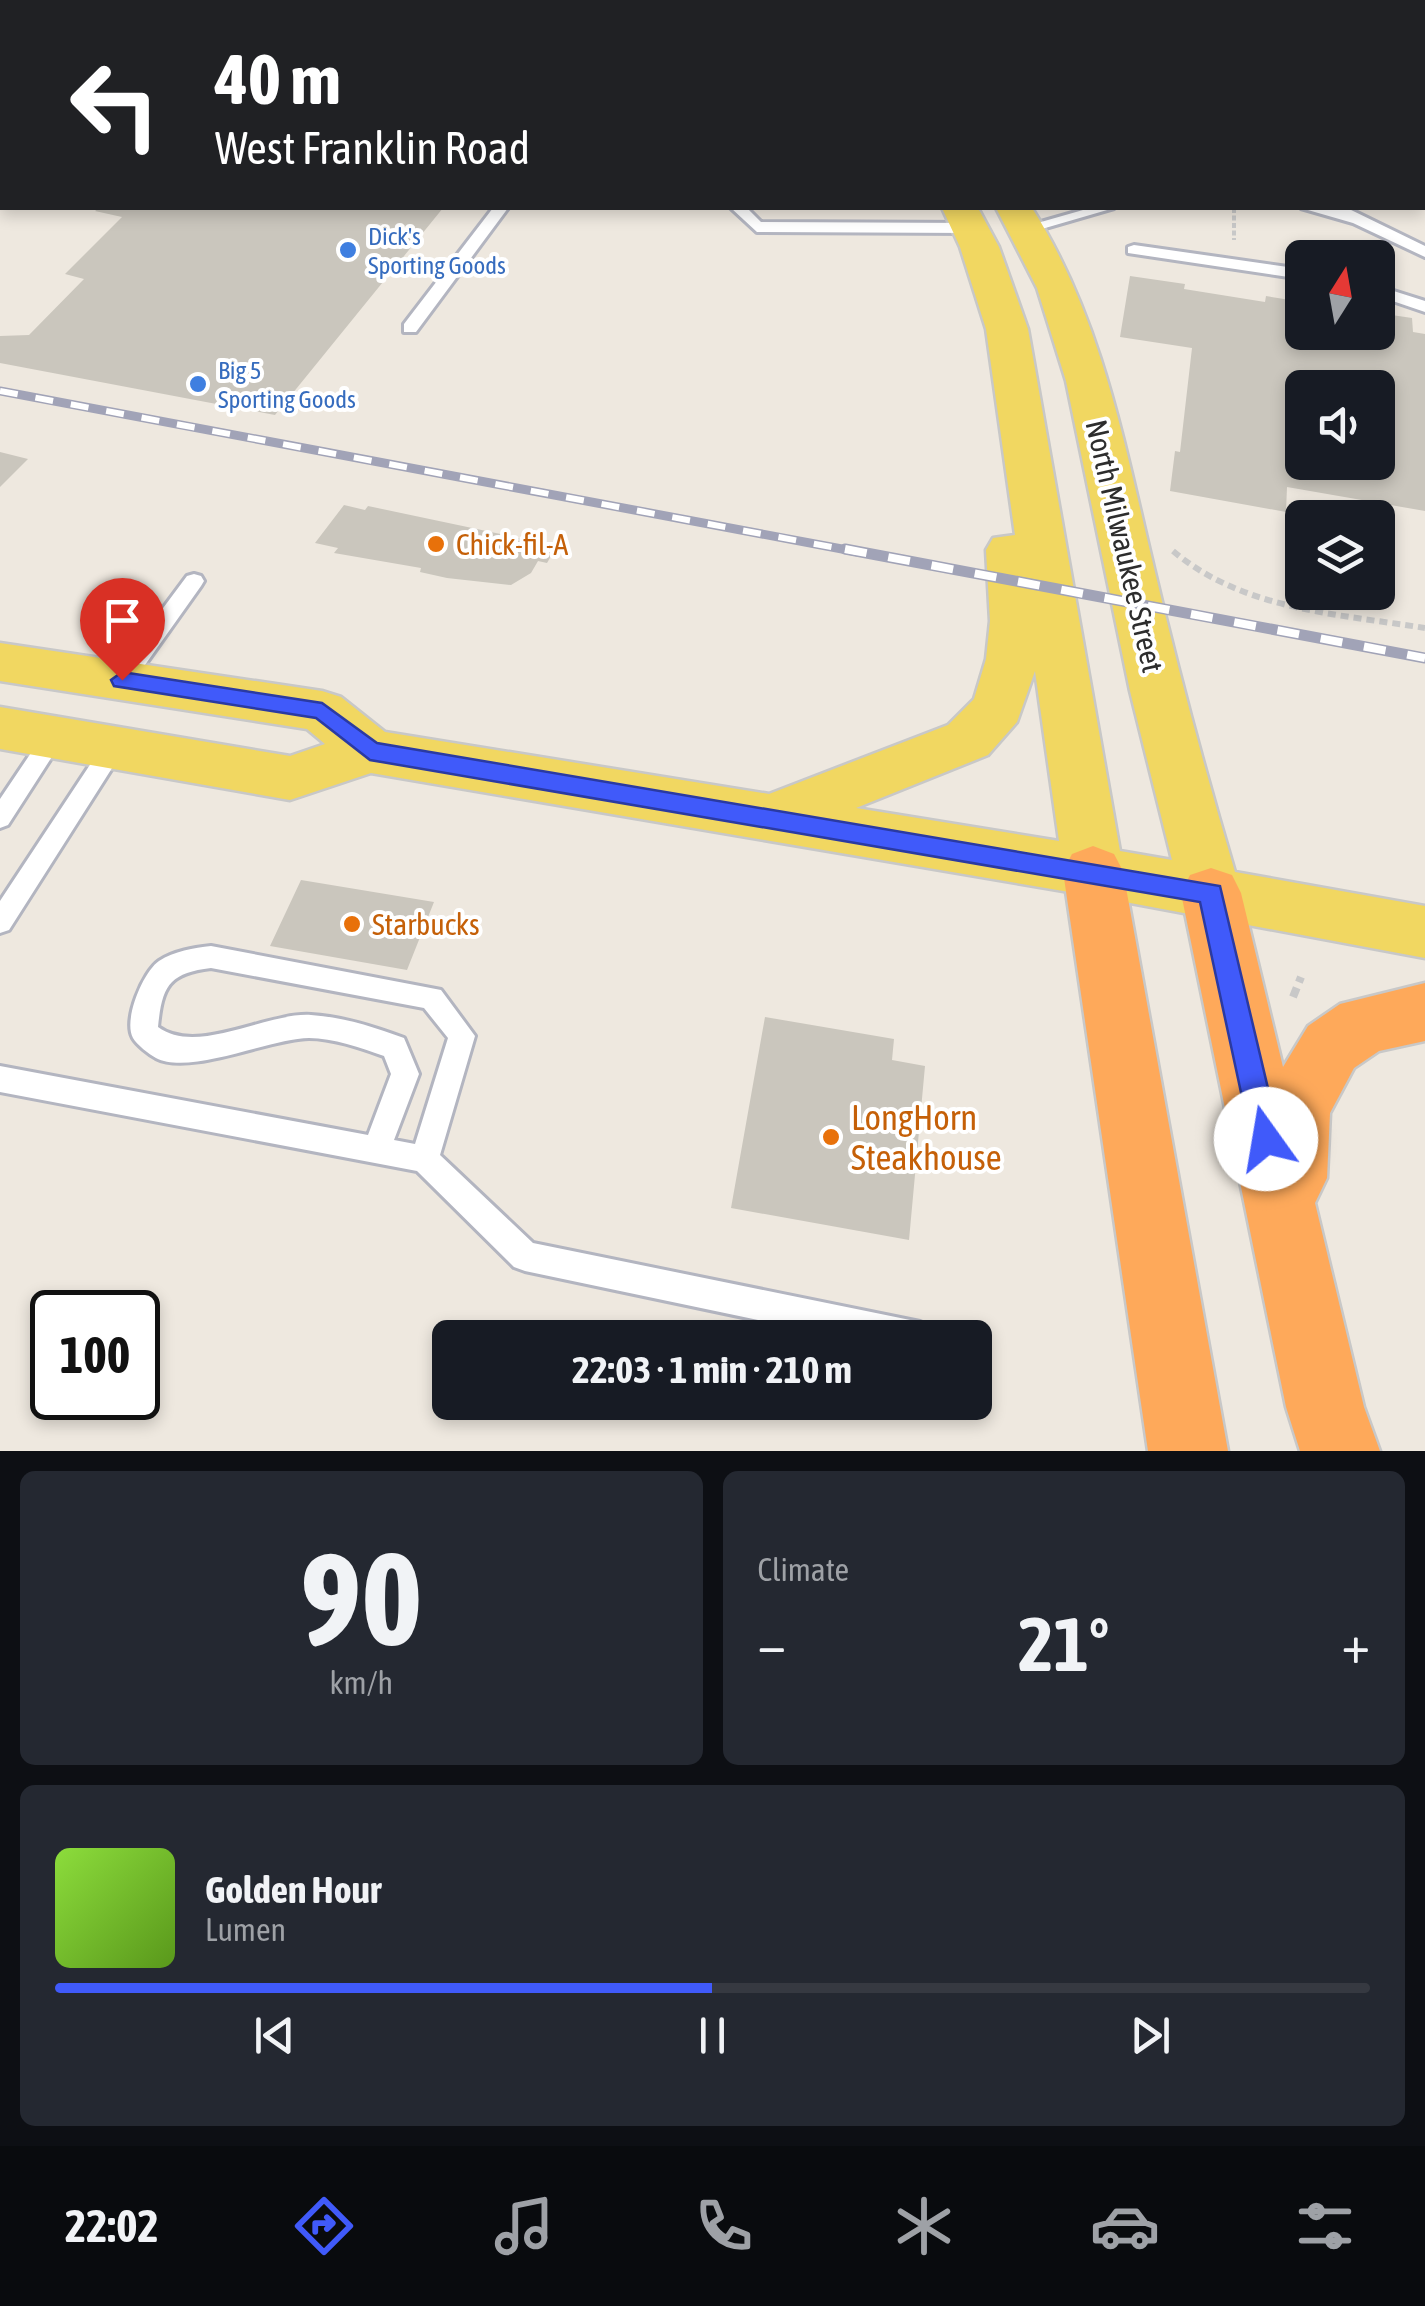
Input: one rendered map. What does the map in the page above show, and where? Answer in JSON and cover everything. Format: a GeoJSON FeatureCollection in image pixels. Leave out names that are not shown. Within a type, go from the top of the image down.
{"type":"FeatureCollection","features":[{"type":"Feature","properties":{"kind":"highway"},"geometry":{"type":"LineString","coordinates":[[1093,871],[1188,1451]]}},
{"type":"Feature","properties":{"kind":"highway"},"geometry":{"type":"LineString","coordinates":[[1211,893],[1325,1408],[1340,1451]]}},
{"type":"Feature","properties":{"kind":"highway"},"geometry":{"type":"LineString","coordinates":[[1288,1241],[1296,1108],[1331,1047],[1363,1026],[1425,1012]]}},
{"type":"Feature","properties":{"kind":"main road"},"geometry":{"type":"LineString","coordinates":[[993,216],[1005,318],[1093,871]]}},
{"type":"Feature","properties":{"kind":"main road","name":"North Milwaukee Street"},"geometry":{"type":"LineString","coordinates":[[993,216],[1073,340],[1090,391],[1180,784],[1211,893]]}},
{"type":"Feature","properties":{"kind":"main road"},"geometry":{"type":"LineString","coordinates":[[771,818],[968,740],[998,708],[1012,659],[1016,607],[984,383],[1005,318]]}},
{"type":"Feature","properties":{"kind":"main road"},"geometry":{"type":"LineString","coordinates":[[0,662],[322,711],[370,751]]}},
{"type":"Feature","properties":{"kind":"main road"},"geometry":{"type":"LineString","coordinates":[[26,733],[290,778],[370,751],[1093,871],[1425,932]]}},
{"type":"Feature","properties":{"kind":"lane"},"geometry":{"type":"LineString","coordinates":[[410,328],[498,210]]}},
{"type":"Feature","properties":{"kind":"lane"},"geometry":{"type":"LineString","coordinates":[[741,210],[757,227],[1078,210]]}},
{"type":"Feature","properties":{"kind":"lane"},"geometry":{"type":"LineString","coordinates":[[1316,210],[1358,221]]}},
{"type":"Feature","properties":{"kind":"lane"},"geometry":{"type":"LineString","coordinates":[[1339,210],[1425,252]]}},
{"type":"Feature","properties":{"kind":"lane"},"geometry":{"type":"LineString","coordinates":[[1134,250],[1285,272]]}},
{"type":"Feature","properties":{"kind":"lane"},"geometry":{"type":"LineString","coordinates":[[1395,297],[1425,307]]}},
{"type":"Feature","properties":{"kind":"lane"},"geometry":{"type":"LineString","coordinates":[[122,680],[194,581]]}},
{"type":"Feature","properties":{"kind":"lane"},"geometry":{"type":"LineString","coordinates":[[0,818],[26,733]]}},
{"type":"Feature","properties":{"kind":"lane"},"geometry":{"type":"LineString","coordinates":[[0,922],[112,748]]}},
{"type":"Feature","properties":{"kind":"lane"},"geometry":{"type":"LineString","coordinates":[[376,1150],[405,1074],[394,1046],[360,1034],[308,1026],[203,1048],[166,1049],[144,1032],[146,1001],[158,975],[184,959],[211,957],[432,998],[462,1036],[424,1159]]}},
{"type":"Feature","properties":{"kind":"lane"},"geometry":{"type":"LineString","coordinates":[[0,1079],[424,1159],[525,1256],[833,1320]]}},
{"type":"Feature","properties":{"kind":"path"},"geometry":{"type":"LineString","coordinates":[[1234,210],[1234,242]]}},
{"type":"Feature","properties":{"kind":"path"},"geometry":{"type":"LineString","coordinates":[[1172,550],[1189,568],[1246,594],[1425,628]]}},
{"type":"Feature","properties":{"kind":"path"},"geometry":{"type":"LineString","coordinates":[[1292,997],[1301,977]]}},
{"type":"Feature","properties":{"kind":"building"},"geometry":{"type":"Polygon","coordinates":[[[441,210],[275,415],[0,363],[0,336],[29,335],[84,279],[65,274],[122,217],[95,211],[441,210]]]}},
{"type":"Feature","properties":{"kind":"building"},"geometry":{"type":"Polygon","coordinates":[[[1130,276],[1265,302],[1266,296],[1285,299],[1285,350],[1395,350],[1395,316],[1412,318],[1413,332],[1425,334],[1425,511],[1395,506],[1395,500],[1362,500],[1287,487],[1285,512],[1170,491],[1175,451],[1180,452],[1192,348],[1120,337],[1130,276]]]}},
{"type":"Feature","properties":{"kind":"building"},"geometry":{"type":"Polygon","coordinates":[[[0,452],[28,459],[0,487],[0,452]]]}},
{"type":"Feature","properties":{"kind":"building","name":"Chick-fil-A"},"geometry":{"type":"Polygon","coordinates":[[[344,505],[365,510],[368,506],[557,546],[547,563],[538,561],[531,573],[511,585],[447,578],[420,572],[421,568],[334,553],[338,548],[315,543],[344,505]]]}},
{"type":"Feature","properties":{"kind":"building","name":"Starbucks"},"geometry":{"type":"Polygon","coordinates":[[[301,880],[434,902],[407,970],[270,946],[301,880]]]}},
{"type":"Feature","properties":{"kind":"building","name":"LongHorn Steakhouse"},"geometry":{"type":"Polygon","coordinates":[[[765,1017],[894,1039],[892,1060],[925,1066],[909,1240],[731,1208],[765,1017]]]}},
{"type":"Feature","properties":{"kind":"railway"},"geometry":{"type":"LineString","coordinates":[[0,391],[858,552]]}},
{"type":"Feature","properties":{"kind":"railway"},"geometry":{"type":"LineString","coordinates":[[845,549],[1425,658]]}},
{"type":"Feature","properties":{"kind":"place","name":"Dick's Sporting Goods"},"geometry":{"type":"Point","coordinates":[348,250]}},
{"type":"Feature","properties":{"kind":"place","name":"Big 5 Sporting Goods"},"geometry":{"type":"Point","coordinates":[198,384]}},
{"type":"Feature","properties":{"kind":"place","name":"Chick-fil-A"},"geometry":{"type":"Point","coordinates":[436,544]}},
{"type":"Feature","properties":{"kind":"place","name":"Starbucks"},"geometry":{"type":"Point","coordinates":[352,924]}},
{"type":"Feature","properties":{"kind":"place","name":"LongHorn Steakhouse"},"geometry":{"type":"Point","coordinates":[831,1137]}},
{"type":"Feature","properties":{"kind":"route"},"geometry":{"type":"LineString","coordinates":[[122,680],[322,711],[370,751],[1211,893],[1266,1139]]}}]}
